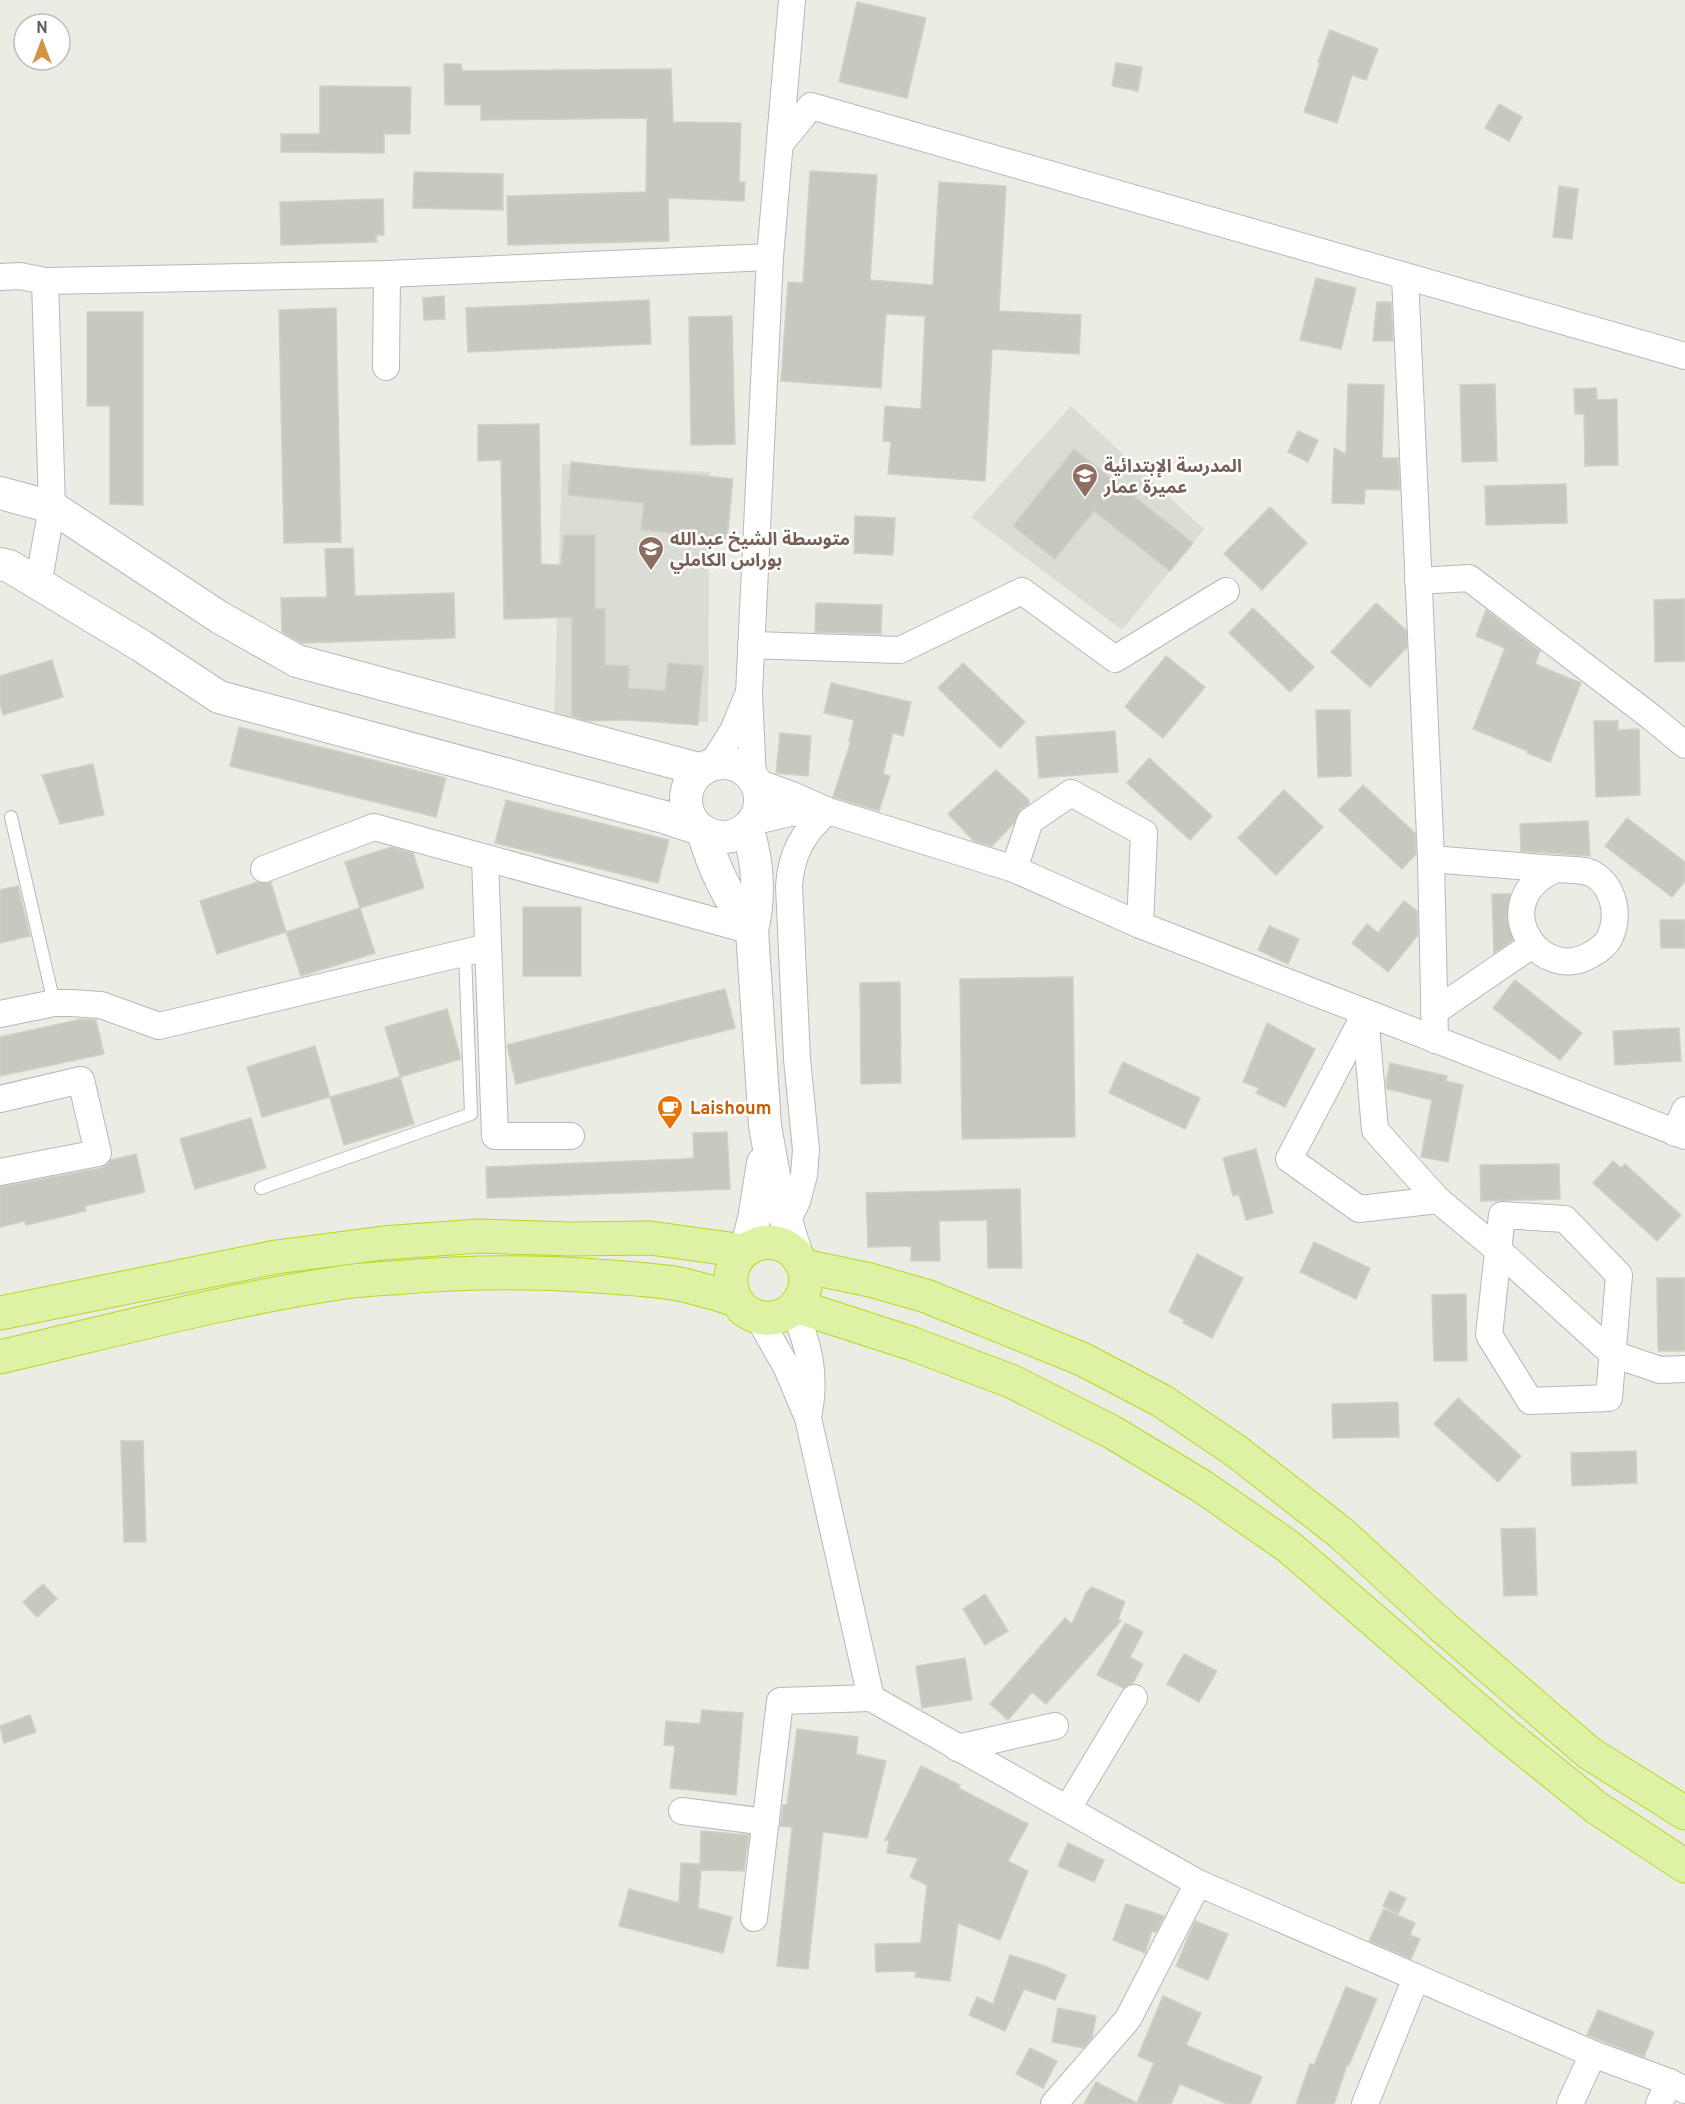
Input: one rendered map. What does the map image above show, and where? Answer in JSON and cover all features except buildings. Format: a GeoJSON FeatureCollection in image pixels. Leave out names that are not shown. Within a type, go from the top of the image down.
{"type":"FeatureCollection","features":[{"type":"Feature","properties":{"kind":"highway"},"geometry":{"type":"LineString","coordinates":[[0,1313],[276,1257],[383,1243],[478,1236],[571,1239],[650,1238],[745,1250]]}},
{"type":"Feature","properties":{"kind":"highway"},"geometry":{"type":"LineString","coordinates":[[0,1357],[255,1298],[341,1282],[423,1275],[497,1272],[597,1276],[683,1285],[770,1318],[782,1316],[794,1308],[804,1294],[806,1280],[800,1261],[789,1248],[768,1242],[745,1250],[736,1259],[730,1280],[731,1291],[747,1309]]}},
{"type":"Feature","properties":{"kind":"highway"},"geometry":{"type":"LineString","coordinates":[[800,1261],[926,1296],[1082,1359],[1162,1401],[1236,1451],[1341,1533],[1443,1627],[1589,1753],[1685,1813]]}},
{"type":"Feature","properties":{"kind":"highway"},"geometry":{"type":"LineString","coordinates":[[794,1308],[913,1344],[1013,1382],[1112,1432],[1203,1487],[1290,1547],[1504,1733],[1597,1808],[1685,1866]]}},
{"type":"Feature","properties":{"kind":"street"},"geometry":{"type":"LineString","coordinates":[[792,0],[770,257],[749,694],[754,781],[760,799],[759,807],[750,825],[758,879],[756,914],[752,931],[765,1126],[770,1159],[786,1224],[800,1261]]}},
{"type":"Feature","properties":{"kind":"street"},"geometry":{"type":"LineString","coordinates":[[780,144],[812,106],[1685,356]]}},
{"type":"Feature","properties":{"kind":"street"},"geometry":{"type":"LineString","coordinates":[[0,277],[20,276],[45,281],[387,274],[770,257]]}},
{"type":"Feature","properties":{"kind":"street"},"geometry":{"type":"LineString","coordinates":[[386,367],[387,274]]}},
{"type":"Feature","properties":{"kind":"street"},"geometry":{"type":"LineString","coordinates":[[1405,276],[1431,859],[1435,1040]]}},
{"type":"Feature","properties":{"kind":"street"},"geometry":{"type":"LineString","coordinates":[[38,585],[52,507],[45,281]]}},
{"type":"Feature","properties":{"kind":"street"},"geometry":{"type":"LineString","coordinates":[[0,493],[52,507],[219,617],[297,661],[707,767],[724,763],[735,765],[745,771],[754,781],[828,811],[1014,868],[1140,925],[1365,1014],[1682,1126]]}},
{"type":"Feature","properties":{"kind":"street"},"geometry":{"type":"LineString","coordinates":[[0,564],[9,566],[140,645],[219,697],[664,817],[714,836],[726,837],[737,834],[750,825],[790,813],[828,811]]}},
{"type":"Feature","properties":{"kind":"street"},"geometry":{"type":"LineString","coordinates":[[1418,581],[1469,578],[1685,745]]}},
{"type":"Feature","properties":{"kind":"street"},"geometry":{"type":"LineString","coordinates":[[751,645],[900,650],[1022,591],[1115,659],[1226,591]]}},
{"type":"Feature","properties":{"kind":"street"},"geometry":{"type":"LineString","coordinates":[[749,694],[733,731],[707,767],[693,778],[686,799],[687,811],[692,821],[702,830],[709,853],[727,894],[752,931]]}},
{"type":"Feature","properties":{"kind":"street"},"geometry":{"type":"LineString","coordinates":[[1014,868],[1030,821],[1071,793],[1144,834],[1140,925]]}},
{"type":"Feature","properties":{"kind":"street"},"geometry":{"type":"LineString","coordinates":[[786,1224],[797,1201],[804,1175],[806,1149],[797,1059],[790,868],[803,836],[814,822],[828,811]]}},
{"type":"Feature","properties":{"kind":"street"},"geometry":{"type":"LineString","coordinates":[[264,868],[374,827],[752,931]]}},
{"type":"Feature","properties":{"kind":"street"},"geometry":{"type":"LineString","coordinates":[[485,858],[477,950],[495,1136],[571,1136]]}},
{"type":"Feature","properties":{"kind":"street"},"geometry":{"type":"LineString","coordinates":[[1431,859],[1556,869],[1591,873],[1604,884],[1610,893],[1615,908],[1614,925],[1608,940],[1600,949],[1586,958],[1570,962],[1545,956],[1532,945],[1524,931],[1521,910],[1525,894],[1541,876],[1556,869]]}},
{"type":"Feature","properties":{"kind":"street"},"geometry":{"type":"LineString","coordinates":[[1434,1012],[1532,945]]}},
{"type":"Feature","properties":{"kind":"street"},"geometry":{"type":"LineString","coordinates":[[0,1014],[54,1003],[101,1005],[159,1026],[477,950]]}},
{"type":"Feature","properties":{"kind":"street"},"geometry":{"type":"LineString","coordinates":[[1365,1014],[1290,1159],[1359,1209],[1438,1200]]}},
{"type":"Feature","properties":{"kind":"street"},"geometry":{"type":"LineString","coordinates":[[1365,1014],[1375,1130],[1438,1200],[1498,1250],[1613,1354],[1660,1370],[1685,1369]]}},
{"type":"Feature","properties":{"kind":"street"},"geometry":{"type":"LineString","coordinates":[[0,1099],[81,1080],[98,1153],[0,1172]]}},
{"type":"Feature","properties":{"kind":"street"},"geometry":{"type":"LineString","coordinates":[[745,1250],[760,1189],[765,1126]]}},
{"type":"Feature","properties":{"kind":"street"},"geometry":{"type":"LineString","coordinates":[[1502,1215],[1565,1219],[1618,1275],[1613,1354],[1609,1398],[1530,1401],[1489,1335],[1502,1215]]}},
{"type":"Feature","properties":{"kind":"street"},"geometry":{"type":"LineString","coordinates":[[794,1308],[811,1362],[812,1381],[808,1418]]}},
{"type":"Feature","properties":{"kind":"street"},"geometry":{"type":"LineString","coordinates":[[747,1309],[786,1366],[808,1418],[871,1698]]}},
{"type":"Feature","properties":{"kind":"street"},"geometry":{"type":"LineString","coordinates":[[754,1918],[780,1701],[871,1698],[1198,1884],[1593,2054],[1671,2092]]}},
{"type":"Feature","properties":{"kind":"street"},"geometry":{"type":"LineString","coordinates":[[1068,1808],[1134,1698]]}},
{"type":"Feature","properties":{"kind":"street"},"geometry":{"type":"LineString","coordinates":[[957,1748],[1055,1726]]}},
{"type":"Feature","properties":{"kind":"street"},"geometry":{"type":"LineString","coordinates":[[682,1811],[766,1822]]}},
{"type":"Feature","properties":{"kind":"street"},"geometry":{"type":"LineString","coordinates":[[1054,2104],[1128,2019],[1198,1884]]}},
{"type":"Feature","properties":{"kind":"street"},"geometry":{"type":"LineString","coordinates":[[1365,2104],[1416,1978]]}},
{"type":"Feature","properties":{"kind":"street"},"geometry":{"type":"LineString","coordinates":[[1570,2104],[1593,2054]]}},
{"type":"Feature","properties":{"kind":"lane"},"geometry":{"type":"LineString","coordinates":[[11,817],[54,1003]]}},
{"type":"Feature","properties":{"kind":"lane"},"geometry":{"type":"LineString","coordinates":[[261,1188],[471,1114],[477,950]]}},
{"type":"Feature","properties":{"kind":"shaded area"},"geometry":{"type":"Polygon","coordinates":[[[1071,406],[1204,529],[1122,630],[971,517],[1071,406]]]}},
{"type":"Feature","properties":{"kind":"shaded area"},"geometry":{"type":"Polygon","coordinates":[[[562,464],[710,472],[708,722],[554,716],[562,464]]]}},
{"type":"Feature","properties":{"kind":"place","name":"المدرسة الإبتدائية عميرة عمار"},"geometry":{"type":"Point","coordinates":[1085,499]}},
{"type":"Feature","properties":{"kind":"place","name":"متوسطة الشيخ عبدالله بوراس الكاملي"},"geometry":{"type":"Point","coordinates":[651,572]}},
{"type":"Feature","properties":{"kind":"place","name":"Laishoum"},"geometry":{"type":"Point","coordinates":[670,1131]}}]}
